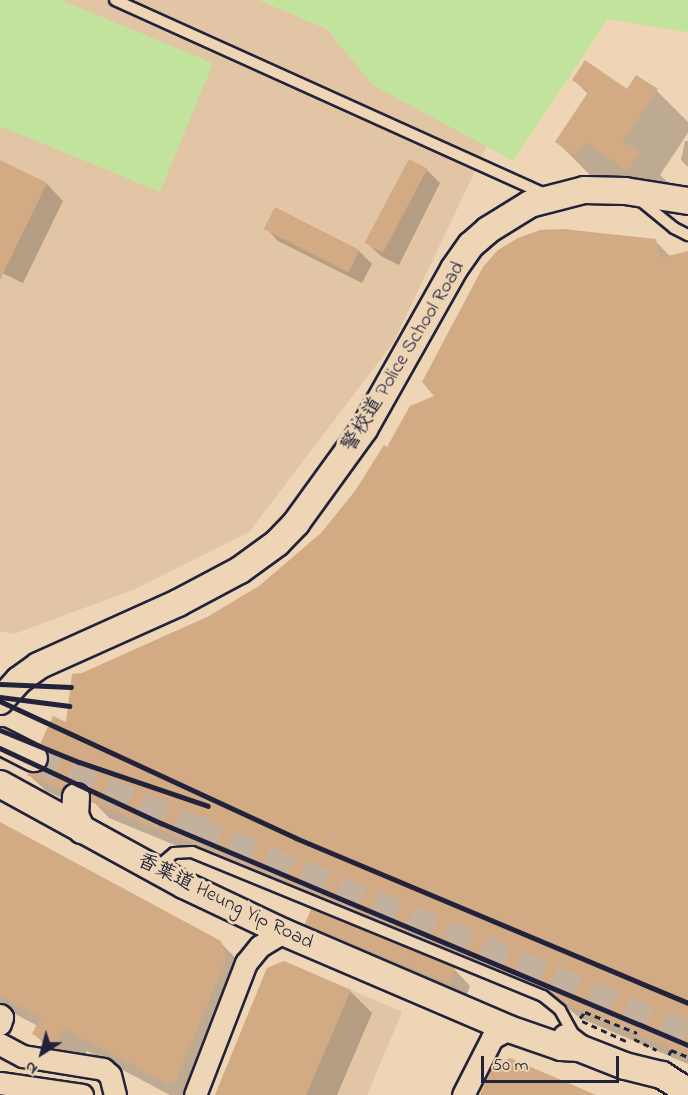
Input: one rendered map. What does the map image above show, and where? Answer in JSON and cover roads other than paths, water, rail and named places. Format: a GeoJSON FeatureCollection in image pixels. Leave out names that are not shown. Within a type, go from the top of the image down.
{"type":"FeatureCollection","features":[{"type":"Feature","properties":{"kind":"street","name":"警校道 Police School Road"},"geometry":{"type":"LineString","coordinates":[[0,701],[19,680],[38,666],[178,603],[240,570],[277,543],[296,523],[364,429],[390,389],[454,269],[471,245],[510,215],[550,197],[584,190],[625,191],[688,201]]}},
{"type":"Feature","properties":{"kind":"street"},"geometry":{"type":"LineString","coordinates":[[0,677],[38,666]]}},
{"type":"Feature","properties":{"kind":"street"},"geometry":{"type":"LineString","coordinates":[[0,741],[34,758]]}},
{"type":"Feature","properties":{"kind":"street","name":"香葉道 Heung Yip Road"},"geometry":{"type":"LineString","coordinates":[[0,784],[155,869],[283,932],[509,1029],[561,1047],[579,1048],[627,1058],[688,1092]]}},
{"type":"Feature","properties":{"kind":"street"},"geometry":{"type":"LineString","coordinates":[[76,797],[75,815],[82,830]]}},
{"type":"Feature","properties":{"kind":"street"},"geometry":{"type":"LineString","coordinates":[[195,1095],[246,963],[260,946],[283,932]]}},
{"type":"Feature","properties":{"kind":"street","name":"香葉道 Heung Yip Road"},"geometry":{"type":"LineString","coordinates":[[457,1006],[538,1027],[564,1036],[579,1048]]}},
{"type":"Feature","properties":{"kind":"street"},"geometry":{"type":"LineString","coordinates":[[0,1015],[2,1017],[0,1024]]}},
{"type":"Feature","properties":{"kind":"street"},"geometry":{"type":"LineString","coordinates":[[463,1095],[492,1038],[509,1029]]}},
{"type":"Feature","properties":{"kind":"street"},"geometry":{"type":"LineString","coordinates":[[0,1044],[23,1056],[103,1069],[110,1075],[115,1095]]}},
{"type":"Feature","properties":{"kind":"street","name":"香葉道 Heung Yip Road"},"geometry":{"type":"LineString","coordinates":[[627,1058],[661,1095]]}},
{"type":"Feature","properties":{"kind":"street"},"geometry":{"type":"LineString","coordinates":[[0,1083],[82,1095]]}},
{"type":"Feature","properties":{"kind":"lane"},"geometry":{"type":"LineString","coordinates":[[115,0],[550,197]]}},
{"type":"Feature","properties":{"kind":"lane"},"geometry":{"type":"LineString","coordinates":[[625,191],[650,207],[674,228],[688,235]]}},
{"type":"Feature","properties":{"kind":"lane"},"geometry":{"type":"LineString","coordinates":[[155,869],[174,853],[192,852],[543,996],[560,1010],[579,1048]]}},
{"type":"Feature","properties":{"kind":"tunnel"},"geometry":{"type":"LineString","coordinates":[[34,758],[194,828],[688,1035]]}},
{"type":"Feature","properties":{"kind":"railway"},"geometry":{"type":"LineString","coordinates":[[0,684],[71,687]]}},
{"type":"Feature","properties":{"kind":"railway"},"geometry":{"type":"LineString","coordinates":[[0,697],[69,706]]}},
{"type":"Feature","properties":{"kind":"railway"},"geometry":{"type":"LineString","coordinates":[[0,701],[296,838],[688,1003]]}},
{"type":"Feature","properties":{"kind":"railway"},"geometry":{"type":"LineString","coordinates":[[0,730],[79,762],[208,806]]}},
{"type":"Feature","properties":{"kind":"railway"},"geometry":{"type":"LineString","coordinates":[[0,748],[161,823],[688,1045]]}}]}
